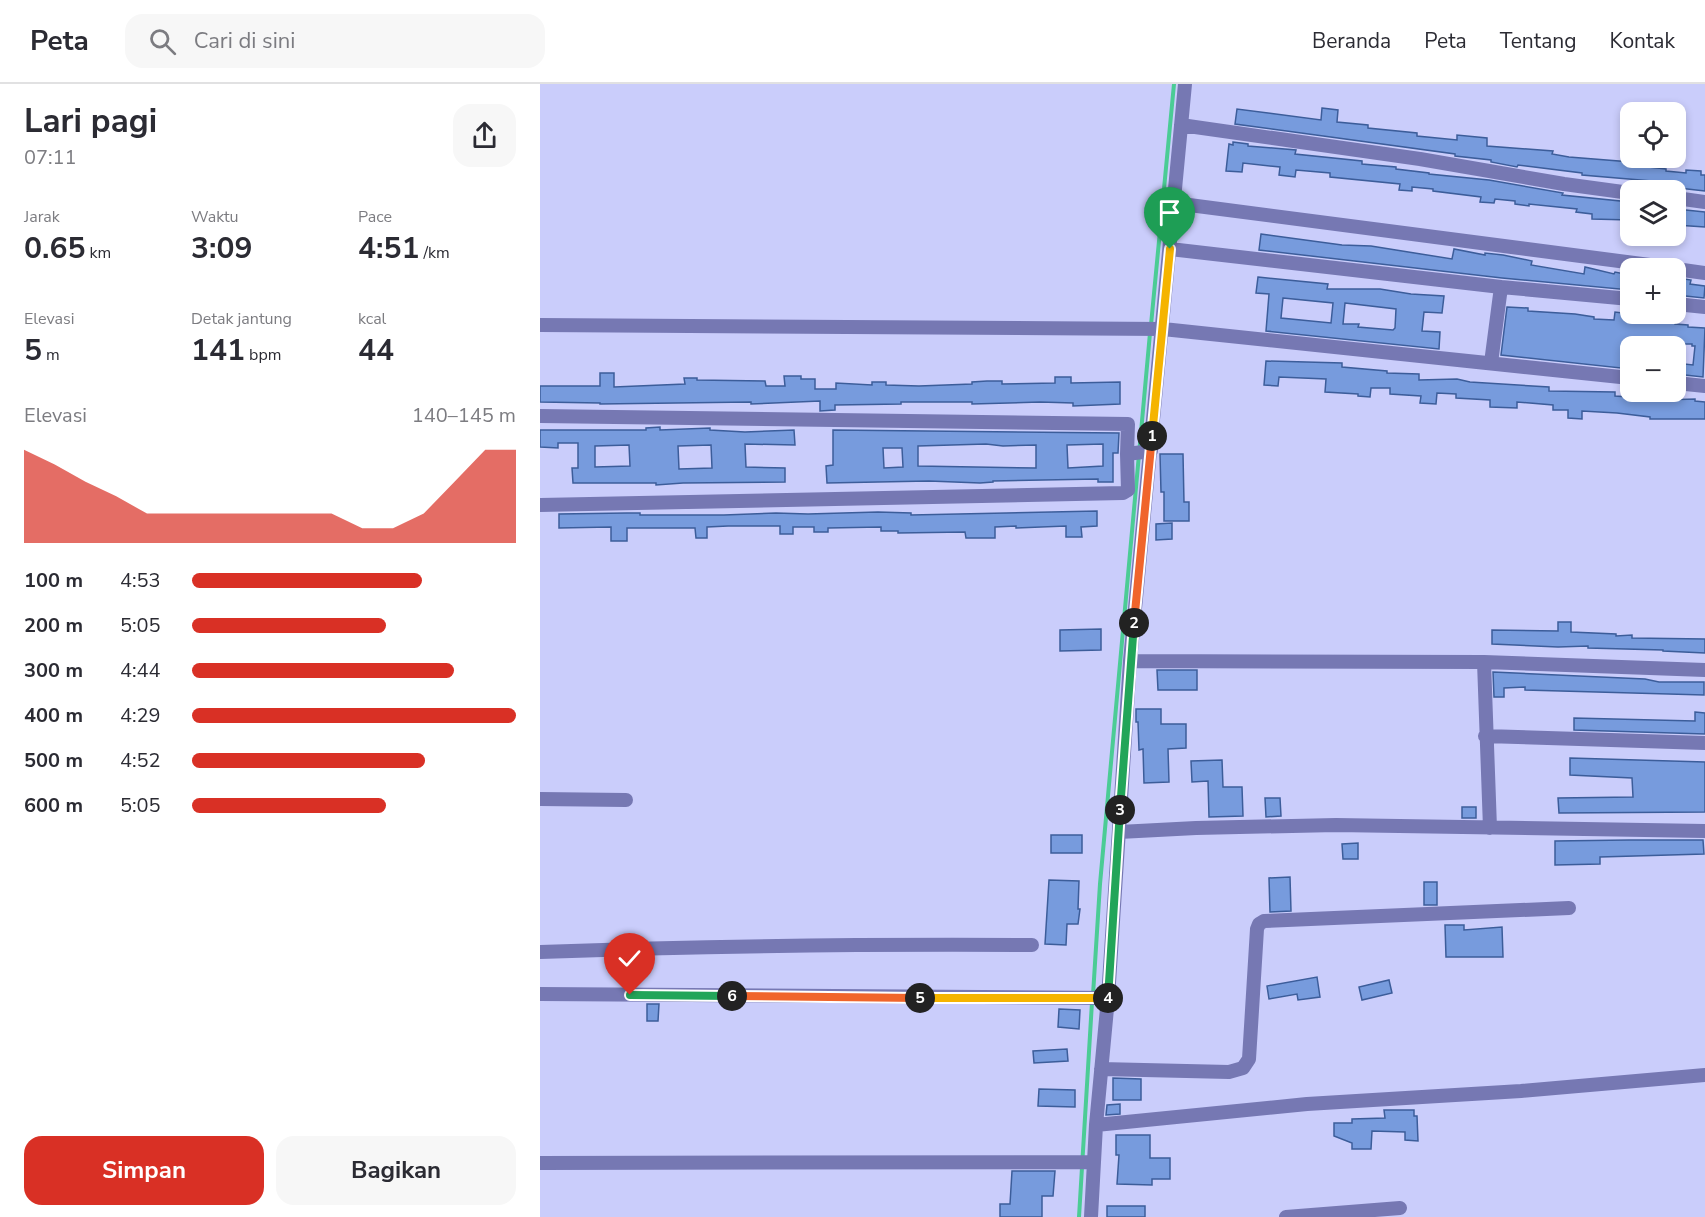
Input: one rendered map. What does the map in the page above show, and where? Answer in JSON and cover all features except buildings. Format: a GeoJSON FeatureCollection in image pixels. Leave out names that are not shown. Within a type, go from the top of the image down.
{"type":"FeatureCollection","features":[{"type":"Feature","properties":{"kind":"street"},"geometry":{"type":"LineString","coordinates":[[540,505],[1123,494],[1128,490],[1139,453],[1163,329],[1185,84]]}},
{"type":"Feature","properties":{"kind":"street"},"geometry":{"type":"LineString","coordinates":[[1181,126],[1420,159],[1620,192]]}},
{"type":"Feature","properties":{"kind":"street"},"geometry":{"type":"LineString","coordinates":[[1686,199],[1705,202]]}},
{"type":"Feature","properties":{"kind":"street"},"geometry":{"type":"LineString","coordinates":[[1174,203],[1620,262]]}},
{"type":"Feature","properties":{"kind":"street"},"geometry":{"type":"LineString","coordinates":[[1170,249],[1501,287],[1620,298]]}},
{"type":"Feature","properties":{"kind":"street"},"geometry":{"type":"LineString","coordinates":[[1686,271],[1705,273]]}},
{"type":"Feature","properties":{"kind":"street"},"geometry":{"type":"LineString","coordinates":[[1491,363],[1501,287]]}},
{"type":"Feature","properties":{"kind":"street"},"geometry":{"type":"LineString","coordinates":[[1686,305],[1705,307]]}},
{"type":"Feature","properties":{"kind":"street"},"geometry":{"type":"LineString","coordinates":[[540,325],[1163,329],[1620,377]]}},
{"type":"Feature","properties":{"kind":"street"},"geometry":{"type":"LineString","coordinates":[[1686,384],[1705,386]]}},
{"type":"Feature","properties":{"kind":"street"},"geometry":{"type":"LineString","coordinates":[[540,416],[1128,424],[1139,453],[1131,661],[1119,832],[1099,997],[1101,1069],[1091,1217]]}},
{"type":"Feature","properties":{"kind":"street"},"geometry":{"type":"LineString","coordinates":[[1131,661],[1484,662],[1705,670]]}},
{"type":"Feature","properties":{"kind":"street"},"geometry":{"type":"LineString","coordinates":[[1484,662],[1490,828]]}},
{"type":"Feature","properties":{"kind":"street"},"geometry":{"type":"LineString","coordinates":[[1485,736],[1705,743]]}},
{"type":"Feature","properties":{"kind":"street"},"geometry":{"type":"LineString","coordinates":[[540,799],[626,800]]}},
{"type":"Feature","properties":{"kind":"street"},"geometry":{"type":"LineString","coordinates":[[1119,832],[1336,825],[1705,831]]}},
{"type":"Feature","properties":{"kind":"street"},"geometry":{"type":"LineString","coordinates":[[1101,1069],[1229,1072],[1243,1068],[1249,1059],[1257,929],[1264,921],[1569,908]]}},
{"type":"Feature","properties":{"kind":"street"},"geometry":{"type":"LineString","coordinates":[[540,952],[845,944],[1032,945]]}},
{"type":"Feature","properties":{"kind":"street"},"geometry":{"type":"LineString","coordinates":[[540,994],[902,998],[1099,997]]}},
{"type":"Feature","properties":{"kind":"street"},"geometry":{"type":"LineString","coordinates":[[1096,1125],[1285,1106],[1509,1092],[1705,1076]]}},
{"type":"Feature","properties":{"kind":"street"},"geometry":{"type":"LineString","coordinates":[[540,1163],[1094,1162]]}},
{"type":"Feature","properties":{"kind":"street"},"geometry":{"type":"LineString","coordinates":[[1286,1217],[1400,1208]]}},
{"type":"Feature","properties":{"kind":"waterway"},"geometry":{"type":"LineString","coordinates":[[1151,325],[1174,84]]}},
{"type":"Feature","properties":{"kind":"waterway"},"geometry":{"type":"LineString","coordinates":[[1093,995],[1100,884],[1150,333]]}},
{"type":"Feature","properties":{"kind":"waterway"},"geometry":{"type":"LineString","coordinates":[[1079,1217],[1092,1002]]}},
{"type":"Feature","properties":{"kind":"route"},"geometry":{"type":"LineString","coordinates":[[630,995],[1108,998],[1131,661],[1170,249]]}}]}
